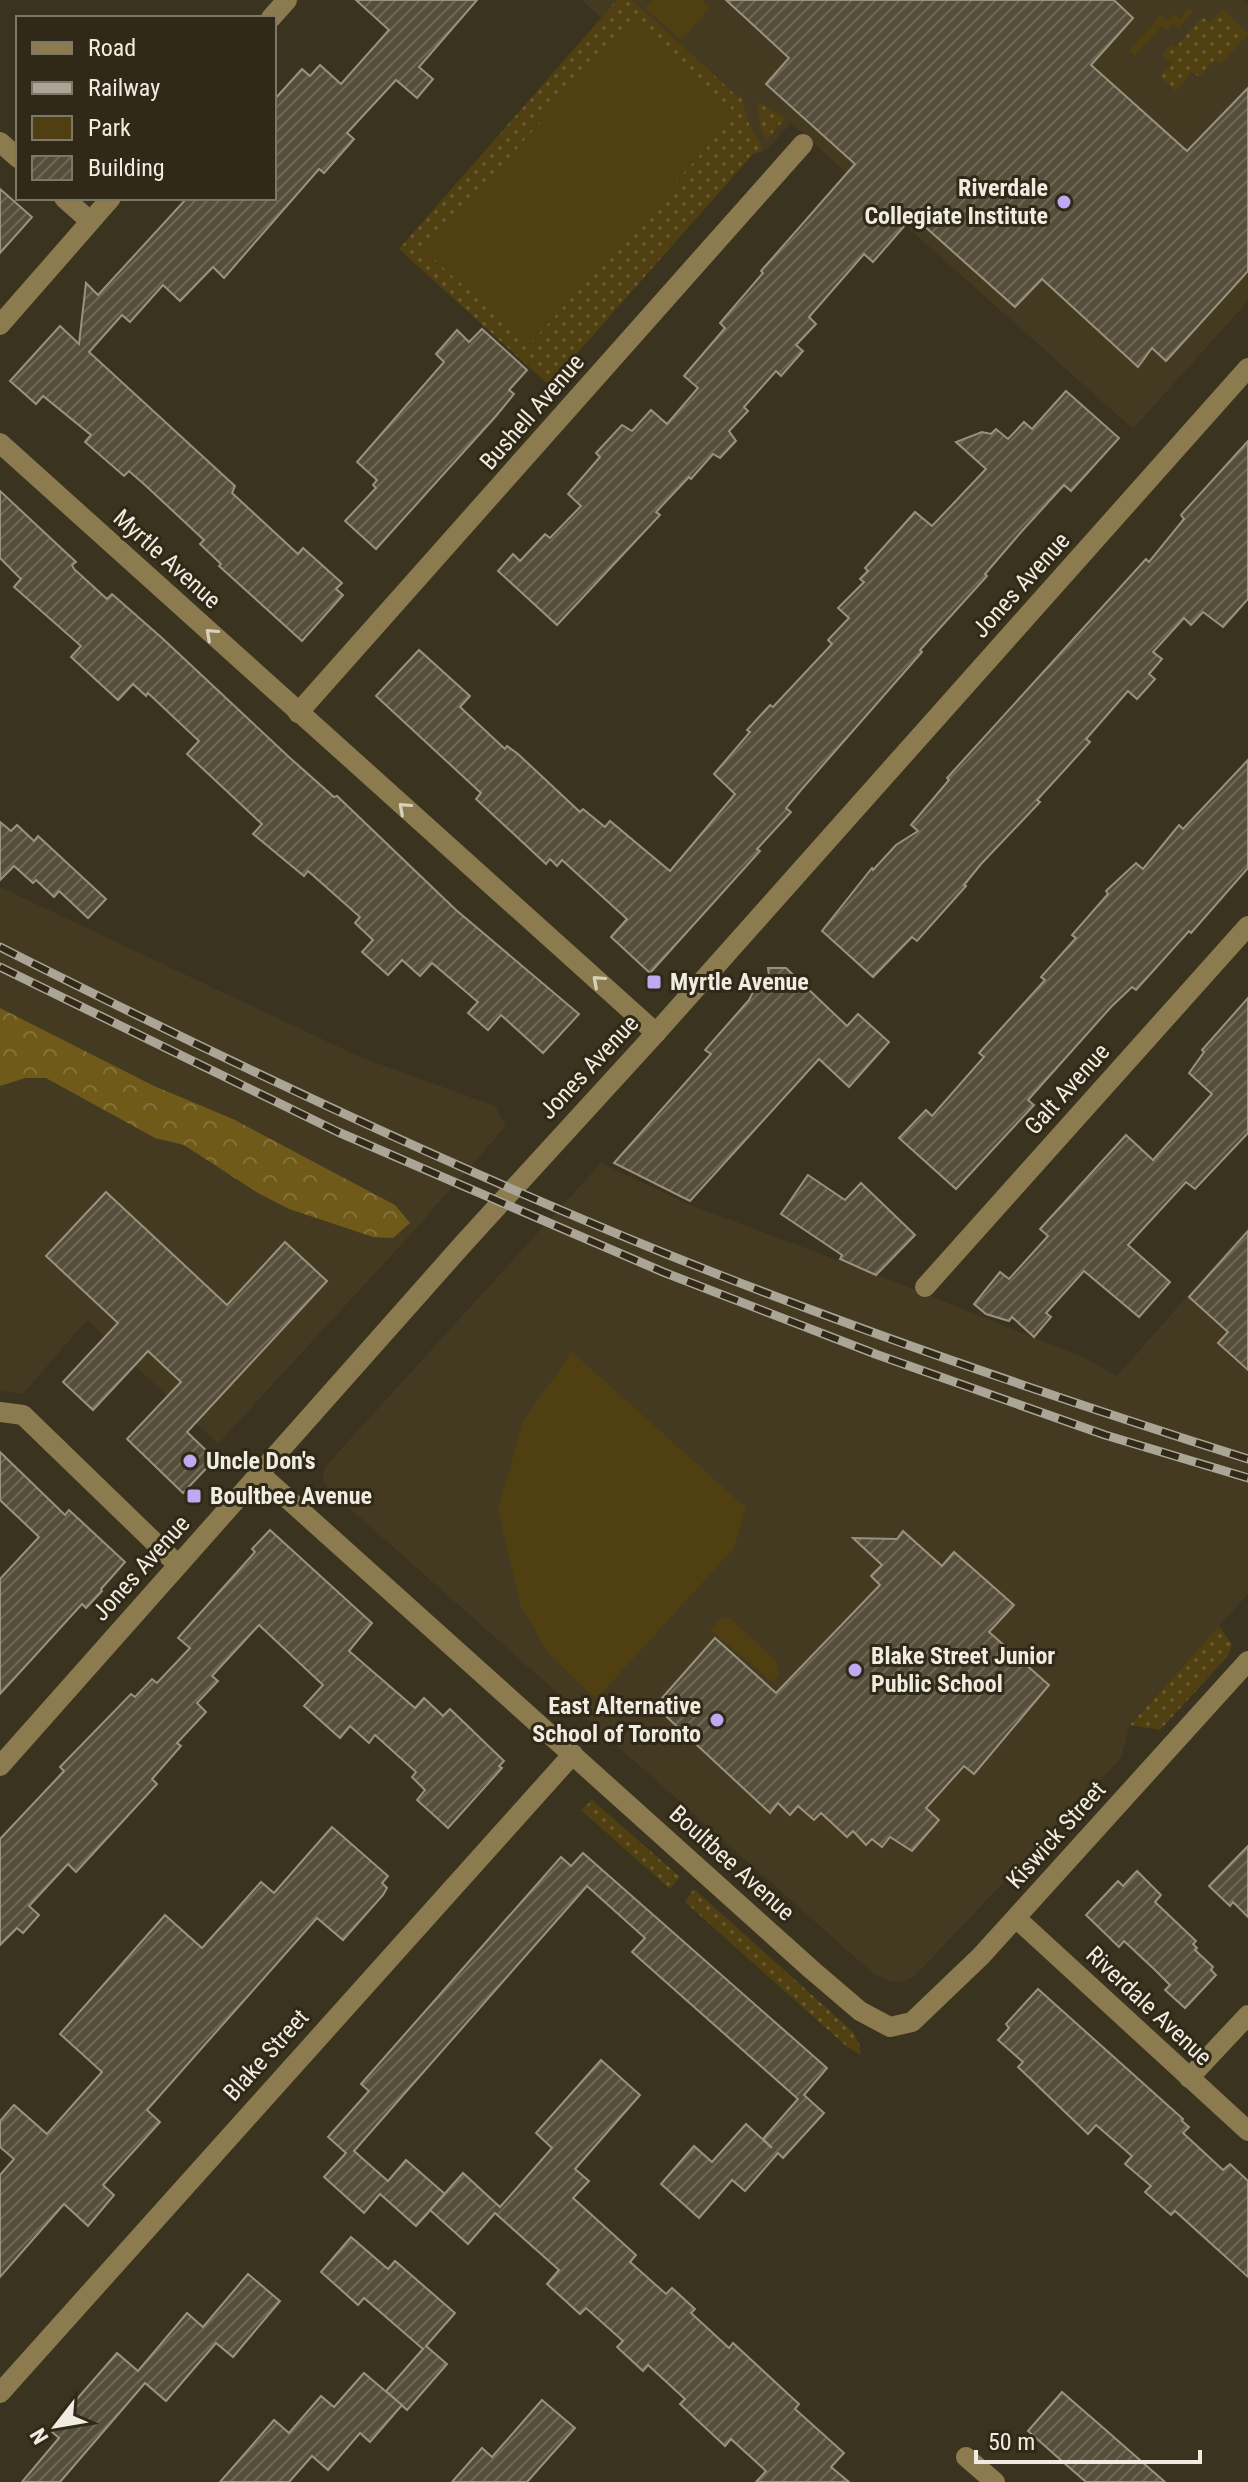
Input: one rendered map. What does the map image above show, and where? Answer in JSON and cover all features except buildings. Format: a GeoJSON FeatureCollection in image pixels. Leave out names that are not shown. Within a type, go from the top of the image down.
{"type":"FeatureCollection","features":[{"type":"Feature","properties":{"kind":"street"},"geometry":{"type":"LineString","coordinates":[[273,16],[287,0]]}},
{"type":"Feature","properties":{"kind":"street"},"geometry":{"type":"LineString","coordinates":[[0,142],[16,156]]}},
{"type":"Feature","properties":{"kind":"street","name":"Bushell Avenue"},"geometry":{"type":"LineString","coordinates":[[298,713],[803,144]]}},
{"type":"Feature","properties":{"kind":"street"},"geometry":{"type":"LineString","coordinates":[[66,200],[90,221]]}},
{"type":"Feature","properties":{"kind":"street"},"geometry":{"type":"LineString","coordinates":[[0,325],[109,200]]}},
{"type":"Feature","properties":{"kind":"street","name":"Jones Avenue"},"geometry":{"type":"LineString","coordinates":[[0,1766],[1248,368]]}},
{"type":"Feature","properties":{"kind":"street","name":"Myrtle Avenue"},"geometry":{"type":"LineString","coordinates":[[0,443],[656,1033]]}},
{"type":"Feature","properties":{"kind":"street","name":"Galt Avenue"},"geometry":{"type":"LineString","coordinates":[[925,1287],[1248,926]]}},
{"type":"Feature","properties":{"kind":"street"},"geometry":{"type":"LineString","coordinates":[[0,1412],[23,1415],[178,1565]]}},
{"type":"Feature","properties":{"kind":"street","name":"Boultbee Avenue"},"geometry":{"type":"LineString","coordinates":[[260,1474],[812,1970],[860,2011],[890,2027]]}},
{"type":"Feature","properties":{"kind":"street","name":"Kiswick Street"},"geometry":{"type":"LineString","coordinates":[[890,2027],[912,2022],[1016,1918],[1248,1661]]}},
{"type":"Feature","properties":{"kind":"street","name":"Blake Street"},"geometry":{"type":"LineString","coordinates":[[0,2393],[573,1754]]}},
{"type":"Feature","properties":{"kind":"street","name":"Riverdale Avenue"},"geometry":{"type":"LineString","coordinates":[[1016,1918],[1248,2131]]}},
{"type":"Feature","properties":{"kind":"street"},"geometry":{"type":"LineString","coordinates":[[1189,2078],[1248,2015]]}},
{"type":"Feature","properties":{"kind":"street"},"geometry":{"type":"LineString","coordinates":[[966,2457],[995,2482]]}},
{"type":"Feature","properties":{"kind":"shaded area","name":"Riverdale Collegiate Institute"},"geometry":{"type":"Polygon","coordinates":[[[582,0],[1243,0],[1248,5],[1248,301],[1133,429],[791,123],[766,151],[753,154],[549,385],[399,249],[601,18],[582,0]]]}},
{"type":"Feature","properties":{"kind":"shaded area"},"geometry":{"type":"Polygon","coordinates":[[[0,887],[360,1057],[495,1106],[506,1126],[218,1444],[87,1320],[23,1394],[0,1391],[0,887]]]}},
{"type":"Feature","properties":{"kind":"shaded area","name":"Blake Street Junior Public School"},"geometry":{"type":"Polygon","coordinates":[[[601,1163],[688,1204],[898,1283],[1087,1359],[1117,1376],[1248,1227],[1248,1594],[1130,1724],[1121,1758],[914,1977],[901,1982],[875,1975],[329,1490],[323,1481],[324,1468],[601,1163]]]}},
{"type":"Feature","properties":{"kind":"green space"},"geometry":{"type":"Polygon","coordinates":[[[617,0],[632,0],[739,98],[740,93],[749,124],[763,149],[753,154],[549,385],[399,249],[617,0]]]}},
{"type":"Feature","properties":{"kind":"green space"},"geometry":{"type":"Polygon","coordinates":[[[652,0],[701,0],[710,8],[681,40],[645,8],[652,0]]]}},
{"type":"Feature","properties":{"kind":"green space"},"geometry":{"type":"Polygon","coordinates":[[[1189,8],[1193,12],[1179,29],[1173,24],[1167,30],[1162,26],[1135,56],[1129,51],[1161,15],[1167,21],[1174,14],[1180,19],[1189,8]]]}},
{"type":"Feature","properties":{"kind":"green space"},"geometry":{"type":"Polygon","coordinates":[[[1223,9],[1248,34],[1221,64],[1215,59],[1199,77],[1192,72],[1176,91],[1160,77],[1172,63],[1162,54],[1172,44],[1176,47],[1202,17],[1210,23],[1223,9]]]}},
{"type":"Feature","properties":{"kind":"green space"},"geometry":{"type":"Polygon","coordinates":[[[633,19],[737,114],[529,345],[425,251],[633,19]]]}},
{"type":"Feature","properties":{"kind":"green space"},"geometry":{"type":"Polygon","coordinates":[[[757,102],[786,118],[767,139],[761,129],[757,102]]]}},
{"type":"Feature","properties":{"kind":"green space"},"geometry":{"type":"Polygon","coordinates":[[[0,1008],[154,1086],[233,1119],[395,1205],[410,1223],[393,1238],[373,1237],[289,1209],[258,1193],[184,1145],[155,1138],[46,1078],[25,1078],[0,1086],[0,1008]]]}},
{"type":"Feature","properties":{"kind":"green space"},"geometry":{"type":"Polygon","coordinates":[[[572,1352],[746,1508],[734,1548],[596,1699],[550,1655],[521,1607],[498,1509],[524,1420],[572,1352]]]}},
{"type":"Feature","properties":{"kind":"green space"},"geometry":{"type":"Polygon","coordinates":[[[729,1617],[776,1661],[779,1675],[773,1682],[710,1630],[720,1619],[729,1617]]]}},
{"type":"Feature","properties":{"kind":"green space"},"geometry":{"type":"Polygon","coordinates":[[[1219,1626],[1232,1644],[1228,1656],[1160,1730],[1130,1725],[1219,1626]]]}},
{"type":"Feature","properties":{"kind":"green space"},"geometry":{"type":"Polygon","coordinates":[[[592,1800],[680,1877],[670,1889],[581,1810],[592,1800]]]}},
{"type":"Feature","properties":{"kind":"green space"},"geometry":{"type":"Polygon","coordinates":[[[694,1889],[853,2032],[861,2055],[846,2046],[685,1902],[694,1889]]]}},
{"type":"Feature","properties":{"kind":"railway"},"geometry":{"type":"LineString","coordinates":[[0,947],[326,1106],[659,1251],[952,1361],[1248,1459]]}},
{"type":"Feature","properties":{"kind":"railway"},"geometry":{"type":"LineString","coordinates":[[0,967],[338,1132],[663,1272],[878,1355],[1105,1435],[1248,1478]]}},
{"type":"Feature","properties":{"kind":"place","name":"Riverdale Collegiate Institute"},"geometry":{"type":"Point","coordinates":[1064,202]}},
{"type":"Feature","properties":{"kind":"place","name":"Myrtle Avenue"},"geometry":{"type":"Point","coordinates":[654,982]}},
{"type":"Feature","properties":{"kind":"place","name":"Uncle Don's"},"geometry":{"type":"Point","coordinates":[190,1461]}},
{"type":"Feature","properties":{"kind":"place","name":"Boultbee Avenue"},"geometry":{"type":"Point","coordinates":[194,1496]}},
{"type":"Feature","properties":{"kind":"place","name":"Blake Street Junior Public School"},"geometry":{"type":"Point","coordinates":[855,1670]}},
{"type":"Feature","properties":{"kind":"place","name":"East Alternative School of Toronto"},"geometry":{"type":"Point","coordinates":[717,1720]}}]}
